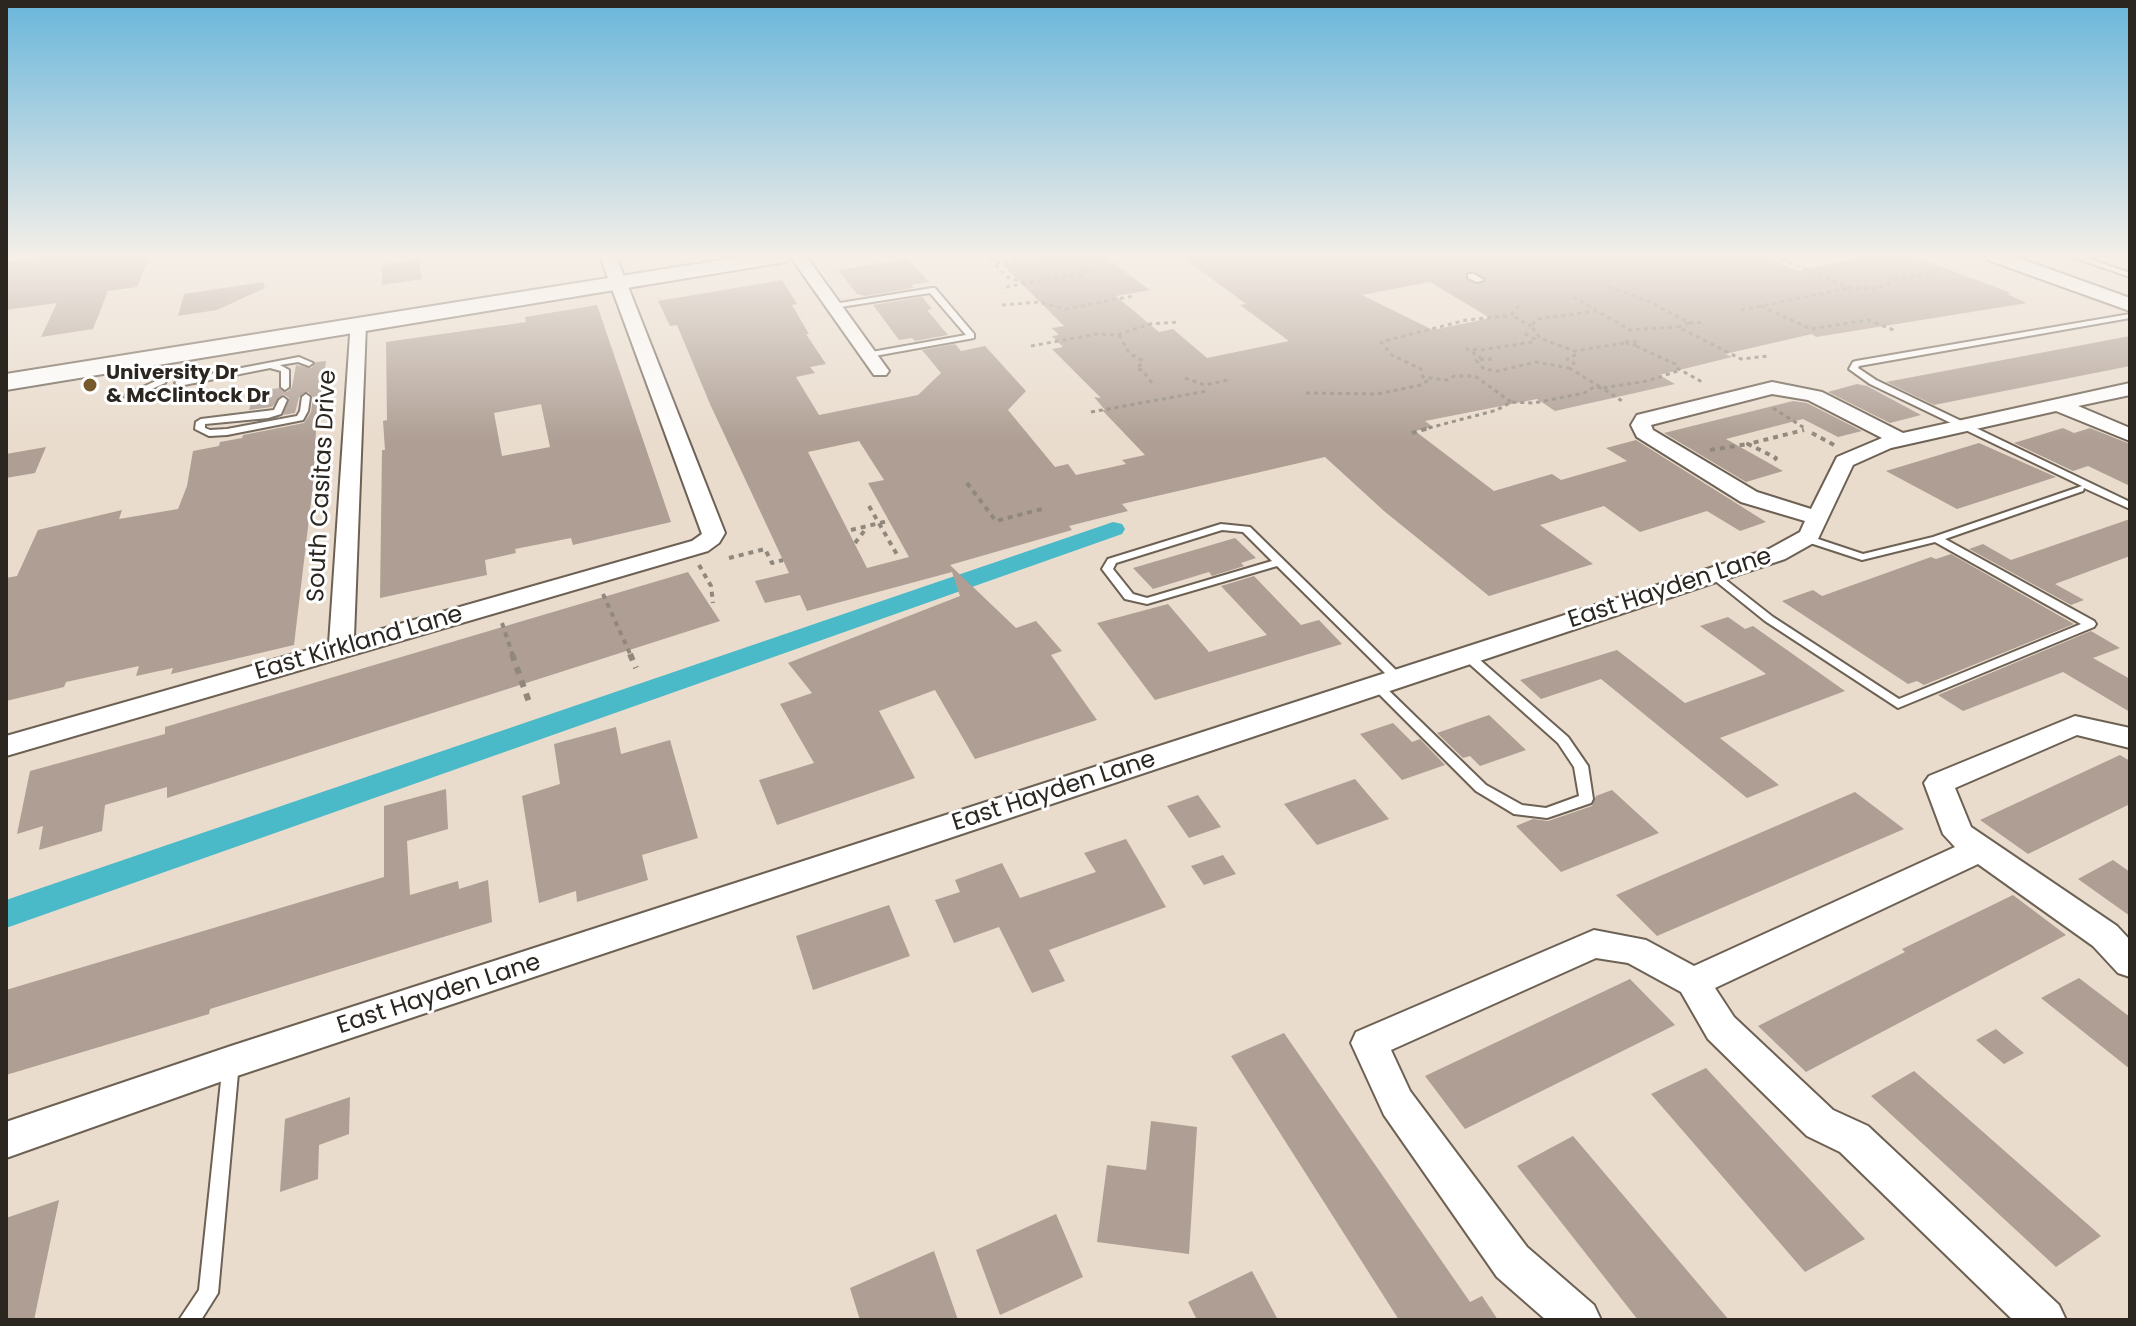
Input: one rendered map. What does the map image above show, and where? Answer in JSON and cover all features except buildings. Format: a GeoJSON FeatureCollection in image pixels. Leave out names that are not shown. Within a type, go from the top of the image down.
{"type":"FeatureCollection","features":[{"type":"Feature","properties":{"kind":"main road"},"geometry":{"type":"LineString","coordinates":[[6,382],[395,318]]}},
{"type":"Feature","properties":{"kind":"street","name":"East Kirkland Lane"},"geometry":{"type":"LineString","coordinates":[[6,746],[700,546],[714,533],[633,318]]}},
{"type":"Feature","properties":{"kind":"street"},"geometry":{"type":"LineString","coordinates":[[842,318],[880,371]]}},
{"type":"Feature","properties":{"kind":"street","name":"South Casitas Drive"},"geometry":{"type":"LineString","coordinates":[[341,650],[357,324]]}},
{"type":"Feature","properties":{"kind":"street"},"geometry":{"type":"LineString","coordinates":[[1902,440],[1815,396],[1772,388],[1644,419],[1641,425],[1644,433],[1734,488],[1811,528],[1844,461],[1902,440],[2130,389]]}},
{"type":"Feature","properties":{"kind":"street"},"geometry":{"type":"LineString","coordinates":[[2061,406],[2130,435]]}},
{"type":"Feature","properties":{"kind":"street","name":"East Hayden Lane"},"geometry":{"type":"LineString","coordinates":[[6,1140],[231,1062],[1777,554],[1811,528]]}},
{"type":"Feature","properties":{"kind":"street"},"geometry":{"type":"LineString","coordinates":[[2130,738],[2075,725],[1939,783],[1958,834],[2105,936],[2130,963]]}},
{"type":"Feature","properties":{"kind":"street"},"geometry":{"type":"LineString","coordinates":[[1693,982],[1980,849]]}},
{"type":"Feature","properties":{"kind":"street"},"geometry":{"type":"LineString","coordinates":[[1579,1320],[1512,1262],[1397,1103],[1369,1043],[1594,944],[1634,950],[1693,982],[1721,1028],[1809,1113],[1820,1123],[1854,1139],[2044,1320]]}},
{"type":"Feature","properties":{"kind":"lane"},"geometry":{"type":"LineString","coordinates":[[869,355],[971,336],[956,318]]}},
{"type":"Feature","properties":{"kind":"lane"},"geometry":{"type":"LineString","coordinates":[[2119,318],[1856,364],[1853,369],[1873,382],[2130,506]]}},
{"type":"Feature","properties":{"kind":"lane"},"geometry":{"type":"LineString","coordinates":[[179,383],[299,359],[309,363]]}},
{"type":"Feature","properties":{"kind":"lane"},"geometry":{"type":"LineString","coordinates":[[270,365],[285,370],[285,387]]}},
{"type":"Feature","properties":{"kind":"lane"},"geometry":{"type":"LineString","coordinates":[[128,396],[162,381]]}},
{"type":"Feature","properties":{"kind":"lane"},"geometry":{"type":"LineString","coordinates":[[283,400],[278,412],[201,422],[200,429],[209,433],[284,422],[302,416],[306,397]]}},
{"type":"Feature","properties":{"kind":"lane"},"geometry":{"type":"LineString","coordinates":[[1811,528],[1862,557],[1936,539],[2080,489]]}},
{"type":"Feature","properties":{"kind":"lane"},"geometry":{"type":"LineString","coordinates":[[1279,562],[1147,601],[1129,597],[1107,569],[1112,561],[1221,527],[1246,529],[1279,562],[1481,788],[1519,810],[1547,813],[1586,799],[1581,766],[1563,740],[1468,656]]}},
{"type":"Feature","properties":{"kind":"lane"},"geometry":{"type":"LineString","coordinates":[[1713,575],[1769,619],[1898,704],[2090,624],[1936,539]]}},
{"type":"Feature","properties":{"kind":"lane"},"geometry":{"type":"LineString","coordinates":[[189,1320],[208,1293],[231,1062]]}},
{"type":"Feature","properties":{"kind":"path"},"geometry":{"type":"LineString","coordinates":[[1484,369],[1475,376],[1430,379],[1423,377],[1421,369],[1392,355],[1381,342],[1466,320],[1496,318]]}},
{"type":"Feature","properties":{"kind":"path"},"geometry":{"type":"LineString","coordinates":[[1511,318],[1531,326],[1537,338]]}},
{"type":"Feature","properties":{"kind":"path"},"geometry":{"type":"LineString","coordinates":[[1531,326],[1537,319],[1545,318]]}},
{"type":"Feature","properties":{"kind":"path"},"geometry":{"type":"LineString","coordinates":[[1609,318],[1630,330],[1703,322]]}},
{"type":"Feature","properties":{"kind":"path"},"geometry":{"type":"LineString","coordinates":[[1679,318],[1689,323]]}},
{"type":"Feature","properties":{"kind":"path"},"geometry":{"type":"LineString","coordinates":[[1787,318],[1811,329],[1868,320],[1896,331]]}},
{"type":"Feature","properties":{"kind":"path"},"geometry":{"type":"LineString","coordinates":[[1031,346],[1097,334],[1119,335],[1150,324],[1178,322]]}},
{"type":"Feature","properties":{"kind":"path"},"geometry":{"type":"LineString","coordinates":[[1678,327],[1741,359],[1768,356]]}},
{"type":"Feature","properties":{"kind":"path"},"geometry":{"type":"LineString","coordinates":[[1630,330],[1631,341]]}},
{"type":"Feature","properties":{"kind":"path"},"geometry":{"type":"LineString","coordinates":[[1524,333],[1574,351],[1631,341],[1637,343],[1636,346]]}},
{"type":"Feature","properties":{"kind":"path"},"geometry":{"type":"LineString","coordinates":[[1119,335],[1129,353],[1143,361],[1137,369],[1142,370],[1153,384]]}},
{"type":"Feature","properties":{"kind":"path"},"geometry":{"type":"LineString","coordinates":[[1482,359],[1467,349],[1502,347],[1533,342],[1537,338]]}},
{"type":"Feature","properties":{"kind":"path"},"geometry":{"type":"LineString","coordinates":[[1625,343],[1675,364],[1675,367],[1704,383]]}},
{"type":"Feature","properties":{"kind":"path"},"geometry":{"type":"LineString","coordinates":[[1569,368],[1574,363],[1567,359],[1577,354],[1574,351]]}},
{"type":"Feature","properties":{"kind":"path"},"geometry":{"type":"LineString","coordinates":[[1492,359],[1476,360],[1484,369],[1498,371],[1536,362],[1569,368],[1622,401]]}},
{"type":"Feature","properties":{"kind":"path"},"geometry":{"type":"LineString","coordinates":[[1412,433],[1497,410],[1511,402],[1534,403],[1647,381],[1681,370]]}},
{"type":"Feature","properties":{"kind":"path"},"geometry":{"type":"LineString","coordinates":[[1475,376],[1511,402]]}},
{"type":"Feature","properties":{"kind":"path"},"geometry":{"type":"LineString","coordinates":[[1185,378],[1206,388],[1210,398]]}},
{"type":"Feature","properties":{"kind":"path"},"geometry":{"type":"LineString","coordinates":[[1306,393],[1377,394],[1421,385],[1430,379]]}},
{"type":"Feature","properties":{"kind":"path"},"geometry":{"type":"LineString","coordinates":[[1091,412],[1206,388],[1228,380]]}},
{"type":"Feature","properties":{"kind":"path"},"geometry":{"type":"LineString","coordinates":[[1774,460],[1776,458],[1748,444],[1804,430],[1839,447]]}},
{"type":"Feature","properties":{"kind":"path"},"geometry":{"type":"LineString","coordinates":[[967,483],[996,521],[1042,509]]}},
{"type":"Feature","properties":{"kind":"path"},"geometry":{"type":"LineString","coordinates":[[869,506],[899,558]]}},
{"type":"Feature","properties":{"kind":"path"},"geometry":{"type":"LineString","coordinates":[[851,530],[888,521]]}},
{"type":"Feature","properties":{"kind":"path"},"geometry":{"type":"LineString","coordinates":[[855,543],[865,530],[862,528]]}},
{"type":"Feature","properties":{"kind":"path"},"geometry":{"type":"LineString","coordinates":[[729,558],[765,549],[772,563],[783,560]]}},
{"type":"Feature","properties":{"kind":"path"},"geometry":{"type":"LineString","coordinates":[[697,560],[711,586],[713,603]]}},
{"type":"Feature","properties":{"kind":"path"},"geometry":{"type":"LineString","coordinates":[[601,589],[636,668]]}},
{"type":"Feature","properties":{"kind":"path"},"geometry":{"type":"LineString","coordinates":[[500,618],[529,702]]}},
{"type":"Feature","properties":{"kind":"waterway"},"geometry":{"type":"LineString","coordinates":[[6,914],[1113,529]]}},
{"type":"Feature","properties":{"kind":"place","name":"University Dr & McClintock Dr"},"geometry":{"type":"Point","coordinates":[90,385]}}]}
